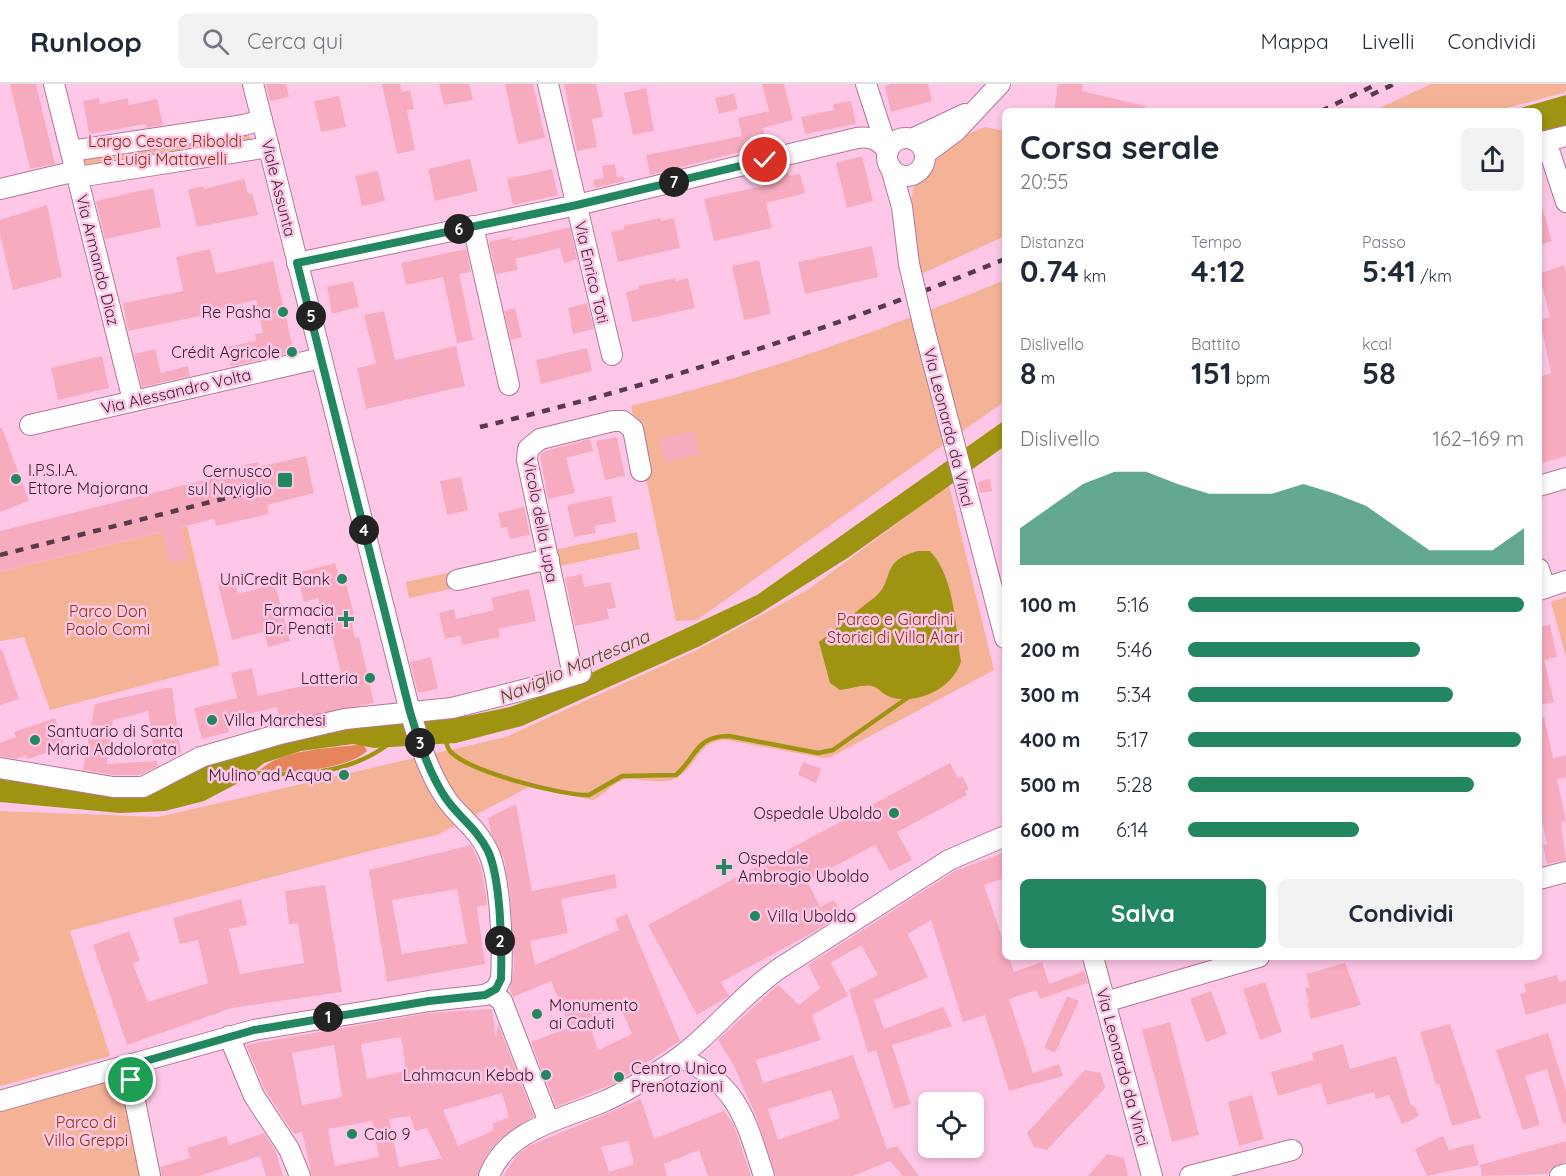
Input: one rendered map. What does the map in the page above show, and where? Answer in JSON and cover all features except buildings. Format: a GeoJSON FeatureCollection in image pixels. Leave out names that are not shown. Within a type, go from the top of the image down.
{"type":"FeatureCollection","features":[{"type":"Feature","properties":{"kind":"street","name":"Via Armando Diaz"},"geometry":{"type":"LineString","coordinates":[[54,84],[133,400]]}},
{"type":"Feature","properties":{"kind":"street","name":"Viale Assunta"},"geometry":{"type":"LineString","coordinates":[[253,84],[410,712],[425,759],[444,796],[473,828],[490,857],[498,898],[501,968],[499,984],[491,993]]}},
{"type":"Feature","properties":{"kind":"street","name":"Via Enrico Toti"},"geometry":{"type":"LineString","coordinates":[[548,84],[612,355]]}},
{"type":"Feature","properties":{"kind":"street","name":"Via Leonardo da Vinci"},"geometry":{"type":"LineString","coordinates":[[866,84],[903,213],[909,264],[943,410],[1002,627]]}},
{"type":"Feature","properties":{"kind":"street"},"geometry":{"type":"LineString","coordinates":[[889,160],[896,141],[915,143],[956,131],[1000,84]]}},
{"type":"Feature","properties":{"kind":"street"},"geometry":{"type":"LineString","coordinates":[[297,263],[577,205],[857,138],[872,138],[882,144],[889,160],[903,176],[917,172],[924,163],[915,143],[875,116]]}},
{"type":"Feature","properties":{"kind":"street"},"geometry":{"type":"LineString","coordinates":[[71,151],[262,120]]}},
{"type":"Feature","properties":{"kind":"street"},"geometry":{"type":"LineString","coordinates":[[196,132],[200,158]]}},
{"type":"Feature","properties":{"kind":"street"},"geometry":{"type":"LineString","coordinates":[[1566,136],[1542,142],[1566,202]]}},
{"type":"Feature","properties":{"kind":"street"},"geometry":{"type":"LineString","coordinates":[[132,142],[136,168]]}},
{"type":"Feature","properties":{"kind":"street"},"geometry":{"type":"LineString","coordinates":[[0,189],[77,174],[136,168],[269,147]]}},
{"type":"Feature","properties":{"kind":"street","name":"Via Leonardo da Vinci"},"geometry":{"type":"LineString","coordinates":[[903,213],[911,183],[917,172]]}},
{"type":"Feature","properties":{"kind":"street"},"geometry":{"type":"LineString","coordinates":[[473,226],[509,385]]}},
{"type":"Feature","properties":{"kind":"street","name":"Via Alessandro Volta"},"geometry":{"type":"LineString","coordinates":[[30,425],[321,358]]}},
{"type":"Feature","properties":{"kind":"street","name":"Vicolo della Lupa"},"geometry":{"type":"LineString","coordinates":[[410,712],[473,704],[577,674],[527,460],[530,445],[544,437],[623,421],[633,429],[641,471]]}},
{"type":"Feature","properties":{"kind":"street"},"geometry":{"type":"LineString","coordinates":[[1542,485],[1566,478]]}},
{"type":"Feature","properties":{"kind":"street"},"geometry":{"type":"LineString","coordinates":[[457,580],[549,559]]}},
{"type":"Feature","properties":{"kind":"street"},"geometry":{"type":"LineString","coordinates":[[1542,589],[1566,581]]}},
{"type":"Feature","properties":{"kind":"street"},"geometry":{"type":"LineString","coordinates":[[0,768],[113,787],[143,787],[201,757],[279,734],[345,719],[410,712]]}},
{"type":"Feature","properties":{"kind":"street"},"geometry":{"type":"LineString","coordinates":[[489,1176],[495,1164],[510,1146],[549,1122],[609,1100],[680,1057],[705,1039],[765,978],[949,860],[1002,837]]}},
{"type":"Feature","properties":{"kind":"street"},"geometry":{"type":"LineString","coordinates":[[1542,878],[1566,872]]}},
{"type":"Feature","properties":{"kind":"street","name":"Via Leonardo da Vinci"},"geometry":{"type":"LineString","coordinates":[[1094,960],[1152,1176]]}},
{"type":"Feature","properties":{"kind":"street"},"geometry":{"type":"LineString","coordinates":[[1105,1002],[1249,960]]}},
{"type":"Feature","properties":{"kind":"street"},"geometry":{"type":"LineString","coordinates":[[0,1101],[229,1036],[338,1015],[491,993],[502,1001],[549,1122]]}},
{"type":"Feature","properties":{"kind":"street"},"geometry":{"type":"LineString","coordinates":[[229,1036],[254,1096],[289,1149],[300,1176]]}},
{"type":"Feature","properties":{"kind":"street"},"geometry":{"type":"LineString","coordinates":[[680,1057],[706,1072],[737,1102],[747,1124],[764,1176]]}},
{"type":"Feature","properties":{"kind":"street"},"geometry":{"type":"LineString","coordinates":[[128,1066],[150,1176]]}},
{"type":"Feature","properties":{"kind":"street"},"geometry":{"type":"LineString","coordinates":[[1190,1176],[1292,1150]]}},
{"type":"Feature","properties":{"kind":"street"},"geometry":{"type":"LineString","coordinates":[[1560,1176],[1566,1174]]}},
{"type":"Feature","properties":{"kind":"green space"},"geometry":{"type":"Polygon","coordinates":[[[1431,84],[1566,84],[1566,92],[1507,108],[1379,108],[1431,84]]]}},
{"type":"Feature","properties":{"kind":"green space","name":"Largo Cesare Riboldi e Luigi Mattavelli"},"geometry":{"type":"Polygon","coordinates":[[[245,116],[254,157],[85,184],[76,143],[245,116]]]}},
{"type":"Feature","properties":{"kind":"green space"},"geometry":{"type":"Polygon","coordinates":[[[985,127],[1002,131],[1002,237],[921,274],[911,217],[912,193],[924,167],[934,156],[985,127]]]}},
{"type":"Feature","properties":{"kind":"green space"},"geometry":{"type":"Polygon","coordinates":[[[1002,281],[1002,403],[697,620],[676,621],[631,406],[773,366],[1002,281]]]}},
{"type":"Feature","properties":{"kind":"green space","name":"Parco e Giardini Storici di Villa Alari"},"geometry":{"type":"Polygon","coordinates":[[[949,485],[994,670],[831,757],[823,758],[727,740],[718,741],[704,748],[685,772],[672,780],[623,780],[593,800],[529,787],[437,835],[70,931],[110,1056],[0,1086],[0,811],[158,817],[506,737],[699,649],[809,589],[949,485]]]}},
{"type":"Feature","properties":{"kind":"green space","name":"Parco Don Paolo Comi"},"geometry":{"type":"Polygon","coordinates":[[[187,526],[220,665],[50,710],[24,637],[0,641],[0,572],[187,526]]]}},
{"type":"Feature","properties":{"kind":"green space"},"geometry":{"type":"Polygon","coordinates":[[[637,532],[640,549],[409,598],[406,582],[637,532]]]}},
{"type":"Feature","properties":{"kind":"green space"},"geometry":{"type":"Polygon","coordinates":[[[1566,597],[1566,657],[1551,602],[1566,597]]]}},
{"type":"Feature","properties":{"kind":"green space","name":"Parco di Villa Greppi"},"geometry":{"type":"Polygon","coordinates":[[[122,1075],[143,1176],[0,1176],[0,1106],[122,1075]]]}},
{"type":"Feature","properties":{"kind":"shaded area"},"geometry":{"type":"Polygon","coordinates":[[[1566,95],[1566,129],[1542,134],[1542,108],[1520,108],[1566,95]]]}},
{"type":"Feature","properties":{"kind":"shaded area"},"geometry":{"type":"Polygon","coordinates":[[[1002,422],[1002,448],[849,557],[759,614],[700,646],[522,726],[456,743],[374,748],[353,744],[301,751],[264,763],[242,781],[204,801],[165,811],[120,813],[0,802],[0,775],[116,790],[196,766],[333,730],[467,716],[510,707],[544,695],[757,595],[1002,422]]]}},
{"type":"Feature","properties":{"kind":"shaded area"},"geometry":{"type":"Polygon","coordinates":[[[918,551],[930,551],[945,574],[953,603],[961,661],[957,671],[942,687],[932,693],[910,699],[888,696],[872,686],[840,690],[830,683],[819,642],[881,591],[889,572],[898,560],[918,551]]]}},
{"type":"Feature","properties":{"kind":"shaded area"},"geometry":{"type":"Polygon","coordinates":[[[364,745],[367,751],[345,763],[300,771],[260,770],[269,763],[293,754],[364,745]]]}},
{"type":"Feature","properties":{"kind":"waterway"},"geometry":{"type":"LineString","coordinates":[[445,738],[450,751],[460,759],[494,774],[538,787],[589,795],[622,776],[676,775],[703,744],[718,737],[729,736],[818,753],[833,750],[910,696]]}},
{"type":"Feature","properties":{"kind":"waterway"},"geometry":{"type":"LineString","coordinates":[[247,772],[283,774],[319,772],[354,763],[386,746]]}},
{"type":"Feature","properties":{"kind":"railway"},"geometry":{"type":"LineString","coordinates":[[1327,108],[1377,84]]}},
{"type":"Feature","properties":{"kind":"railway"},"geometry":{"type":"LineString","coordinates":[[1371,95],[1394,84]]}},
{"type":"Feature","properties":{"kind":"railway"},"geometry":{"type":"LineString","coordinates":[[480,427],[614,392],[746,353],[876,309],[1002,260]]}},
{"type":"Feature","properties":{"kind":"railway"},"geometry":{"type":"LineString","coordinates":[[0,555],[250,492]]}},
{"type":"Feature","properties":{"kind":"place","name":"Re Pasha"},"geometry":{"type":"Point","coordinates":[283,312]}},
{"type":"Feature","properties":{"kind":"place","name":"Crédit Agricole"},"geometry":{"type":"Point","coordinates":[292,352]}},
{"type":"Feature","properties":{"kind":"place","name":"I.P.S.I.A. Ettore Majorana"},"geometry":{"type":"Point","coordinates":[16,479]}},
{"type":"Feature","properties":{"kind":"place","name":"Cernusco sul Naviglio"},"geometry":{"type":"Point","coordinates":[285,480]}},
{"type":"Feature","properties":{"kind":"place","name":"UniCredit Bank"},"geometry":{"type":"Point","coordinates":[342,579]}},
{"type":"Feature","properties":{"kind":"place","name":"Farmacia Dr. Penati"},"geometry":{"type":"Point","coordinates":[346,619]}},
{"type":"Feature","properties":{"kind":"place","name":"Latteria"},"geometry":{"type":"Point","coordinates":[370,678]}},
{"type":"Feature","properties":{"kind":"place","name":"Villa Marchesi"},"geometry":{"type":"Point","coordinates":[212,720]}},
{"type":"Feature","properties":{"kind":"place","name":"Santuario di Santa Maria Addolorata"},"geometry":{"type":"Point","coordinates":[35,740]}},
{"type":"Feature","properties":{"kind":"place","name":"Mulino ad Acqua"},"geometry":{"type":"Point","coordinates":[344,775]}},
{"type":"Feature","properties":{"kind":"place","name":"Ospedale Uboldo"},"geometry":{"type":"Point","coordinates":[894,813]}},
{"type":"Feature","properties":{"kind":"place","name":"Ospedale Ambrogio Uboldo"},"geometry":{"type":"Point","coordinates":[724,867]}},
{"type":"Feature","properties":{"kind":"place","name":"Villa Uboldo"},"geometry":{"type":"Point","coordinates":[755,916]}},
{"type":"Feature","properties":{"kind":"place","name":"Monumento ai Caduti"},"geometry":{"type":"Point","coordinates":[537,1014]}},
{"type":"Feature","properties":{"kind":"place","name":"Lahmacun Kebab"},"geometry":{"type":"Point","coordinates":[546,1075]}},
{"type":"Feature","properties":{"kind":"place","name":"Centro Unico Prenotazioni"},"geometry":{"type":"Point","coordinates":[619,1077]}},
{"type":"Feature","properties":{"kind":"place","name":"Caio 9"},"geometry":{"type":"Point","coordinates":[352,1134]}},
{"type":"Feature","properties":{"kind":"route"},"geometry":{"type":"LineString","coordinates":[[131,1080],[128,1066],[219,1039],[254,1030],[338,1015],[490,994],[496,989],[501,979],[498,898],[490,857],[473,828],[444,796],[425,759],[410,712],[297,263],[577,205],[765,160]]}},
{"type":"Feature","properties":{"kind":"water label","name":"Naviglio Martesana"},"geometry":{"type":"Point","coordinates":[574,667]}}]}
